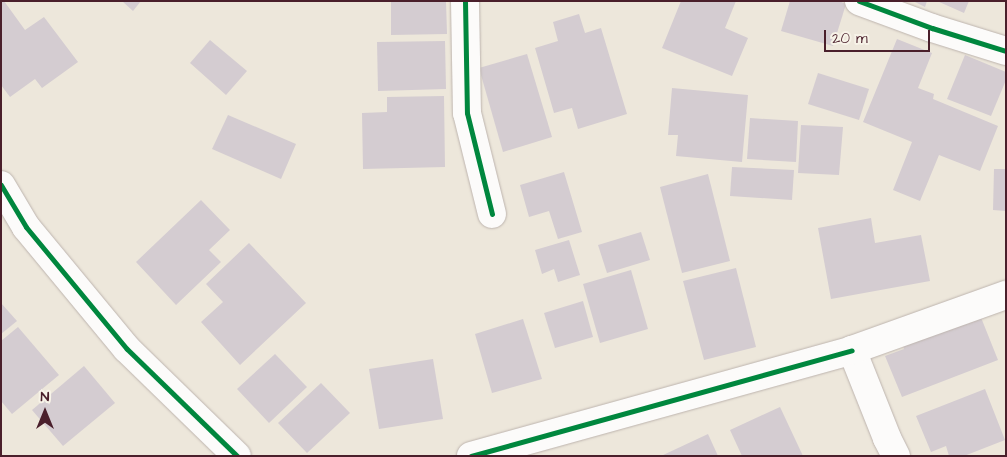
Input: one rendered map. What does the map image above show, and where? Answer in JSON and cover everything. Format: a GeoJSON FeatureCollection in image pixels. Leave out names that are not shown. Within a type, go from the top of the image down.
{"type":"FeatureCollection","features":[{"type":"Feature","properties":{"kind":"street"},"geometry":{"type":"LineString","coordinates":[[465,1],[466,113],[492,214]]}},
{"type":"Feature","properties":{"kind":"street"},"geometry":{"type":"LineString","coordinates":[[859,1],[932,28],[1006,51]]}},
{"type":"Feature","properties":{"kind":"street"},"geometry":{"type":"LineString","coordinates":[[1,185],[26,227],[127,349],[237,456]]}},
{"type":"Feature","properties":{"kind":"street"},"geometry":{"type":"LineString","coordinates":[[471,456],[852,350],[1006,295]]}},
{"type":"Feature","properties":{"kind":"street"},"geometry":{"type":"LineString","coordinates":[[852,350],[896,456]]}},
{"type":"Feature","properties":{"kind":"building"},"geometry":{"type":"Polygon","coordinates":[[[1,1],[4,1],[25,30],[44,17],[78,62],[42,88],[35,79],[10,97],[1,85],[1,1]]]}},
{"type":"Feature","properties":{"kind":"building"},"geometry":{"type":"Polygon","coordinates":[[[122,1],[141,1],[133,11],[122,1]]]}},
{"type":"Feature","properties":{"kind":"building"},"geometry":{"type":"Polygon","coordinates":[[[391,1],[446,1],[447,34],[391,35],[391,1]]]}},
{"type":"Feature","properties":{"kind":"building"},"geometry":{"type":"Polygon","coordinates":[[[681,1],[736,1],[725,28],[748,38],[732,76],[662,48],[681,1]]]}},
{"type":"Feature","properties":{"kind":"building"},"geometry":{"type":"Polygon","coordinates":[[[790,1],[839,1],[846,4],[833,46],[781,31],[790,1]]]}},
{"type":"Feature","properties":{"kind":"building"},"geometry":{"type":"Polygon","coordinates":[[[913,1],[927,1],[925,7],[913,1]]]}},
{"type":"Feature","properties":{"kind":"building"},"geometry":{"type":"Polygon","coordinates":[[[937,1],[969,1],[964,13],[937,1]]]}},
{"type":"Feature","properties":{"kind":"building"},"geometry":{"type":"Polygon","coordinates":[[[579,14],[585,33],[601,28],[627,114],[578,129],[572,108],[554,113],[535,48],[558,41],[553,22],[579,14]]]}},
{"type":"Feature","properties":{"kind":"building"},"geometry":{"type":"Polygon","coordinates":[[[897,39],[932,53],[918,88],[934,94],[933,99],[998,126],[980,171],[939,155],[920,201],[893,190],[912,142],[863,122],[897,39]]]}},
{"type":"Feature","properties":{"kind":"building"},"geometry":{"type":"Polygon","coordinates":[[[210,40],[247,71],[226,95],[190,63],[210,40]]]}},
{"type":"Feature","properties":{"kind":"building"},"geometry":{"type":"Polygon","coordinates":[[[445,41],[446,89],[378,91],[377,42],[445,41]]]}},
{"type":"Feature","properties":{"kind":"building"},"geometry":{"type":"Polygon","coordinates":[[[527,54],[552,137],[503,152],[479,68],[527,54]]]}},
{"type":"Feature","properties":{"kind":"building"},"geometry":{"type":"Polygon","coordinates":[[[965,55],[1006,72],[1006,80],[991,116],[947,99],[965,55]]]}},
{"type":"Feature","properties":{"kind":"building"},"geometry":{"type":"Polygon","coordinates":[[[818,73],[869,89],[859,120],[808,104],[818,73]]]}},
{"type":"Feature","properties":{"kind":"building"},"geometry":{"type":"Polygon","coordinates":[[[672,88],[748,95],[742,162],[676,156],[678,135],[668,135],[672,88]]]}},
{"type":"Feature","properties":{"kind":"building"},"geometry":{"type":"Polygon","coordinates":[[[444,96],[445,167],[363,169],[362,113],[387,112],[387,97],[444,96]]]}},
{"type":"Feature","properties":{"kind":"building"},"geometry":{"type":"Polygon","coordinates":[[[228,115],[296,144],[281,179],[212,149],[228,115]]]}},
{"type":"Feature","properties":{"kind":"building"},"geometry":{"type":"Polygon","coordinates":[[[750,118],[798,121],[796,162],[747,159],[750,118]]]}},
{"type":"Feature","properties":{"kind":"building"},"geometry":{"type":"Polygon","coordinates":[[[801,125],[843,127],[839,175],[798,173],[801,125]]]}},
{"type":"Feature","properties":{"kind":"building"},"geometry":{"type":"Polygon","coordinates":[[[732,167],[794,170],[792,200],[730,196],[732,167]]]}},
{"type":"Feature","properties":{"kind":"building"},"geometry":{"type":"Polygon","coordinates":[[[994,169],[1006,169],[1006,211],[993,210],[994,169]]]}},
{"type":"Feature","properties":{"kind":"building"},"geometry":{"type":"Polygon","coordinates":[[[564,172],[582,232],[558,239],[549,211],[529,217],[520,185],[564,172]]]}},
{"type":"Feature","properties":{"kind":"building"},"geometry":{"type":"Polygon","coordinates":[[[708,174],[730,261],[682,273],[660,187],[708,174]]]}},
{"type":"Feature","properties":{"kind":"building"},"geometry":{"type":"Polygon","coordinates":[[[201,200],[230,230],[209,250],[221,262],[176,305],[136,262],[201,200]]]}},
{"type":"Feature","properties":{"kind":"building"},"geometry":{"type":"Polygon","coordinates":[[[871,218],[875,243],[921,235],[930,281],[831,299],[818,228],[871,218]]]}},
{"type":"Feature","properties":{"kind":"building"},"geometry":{"type":"Polygon","coordinates":[[[641,232],[650,260],[607,273],[598,245],[641,232]]]}},
{"type":"Feature","properties":{"kind":"building"},"geometry":{"type":"Polygon","coordinates":[[[569,240],[580,275],[558,282],[554,269],[542,274],[535,250],[569,240]]]}},
{"type":"Feature","properties":{"kind":"building"},"geometry":{"type":"Polygon","coordinates":[[[249,243],[306,303],[240,365],[201,322],[223,302],[206,284],[249,243]]]}},
{"type":"Feature","properties":{"kind":"building"},"geometry":{"type":"Polygon","coordinates":[[[736,268],[756,347],[704,360],[683,281],[736,268]]]}},
{"type":"Feature","properties":{"kind":"building"},"geometry":{"type":"Polygon","coordinates":[[[631,270],[648,329],[600,343],[583,284],[631,270]]]}},
{"type":"Feature","properties":{"kind":"building"},"geometry":{"type":"Polygon","coordinates":[[[583,301],[593,337],[555,348],[544,313],[583,301]]]}},
{"type":"Feature","properties":{"kind":"building"},"geometry":{"type":"Polygon","coordinates":[[[1,303],[17,321],[1,334],[1,303]]]}},
{"type":"Feature","properties":{"kind":"building"},"geometry":{"type":"Polygon","coordinates":[[[978,310],[998,360],[902,397],[885,356],[904,349],[901,341],[978,310]]]}},
{"type":"Feature","properties":{"kind":"building"},"geometry":{"type":"Polygon","coordinates":[[[523,319],[542,379],[492,393],[475,334],[523,319]]]}},
{"type":"Feature","properties":{"kind":"building"},"geometry":{"type":"Polygon","coordinates":[[[18,327],[59,375],[12,414],[1,401],[1,341],[18,327]]]}},
{"type":"Feature","properties":{"kind":"building"},"geometry":{"type":"Polygon","coordinates":[[[275,354],[307,387],[269,423],[237,389],[275,354]]]}},
{"type":"Feature","properties":{"kind":"building"},"geometry":{"type":"Polygon","coordinates":[[[433,359],[443,419],[379,429],[369,369],[433,359]]]}},
{"type":"Feature","properties":{"kind":"building"},"geometry":{"type":"Polygon","coordinates":[[[84,366],[115,403],[63,446],[32,410],[84,366]]]}},
{"type":"Feature","properties":{"kind":"building"},"geometry":{"type":"Polygon","coordinates":[[[321,383],[350,413],[307,453],[278,423],[321,383]]]}},
{"type":"Feature","properties":{"kind":"building"},"geometry":{"type":"Polygon","coordinates":[[[985,389],[1005,440],[964,456],[949,456],[946,446],[931,452],[916,416],[985,389]]]}},
{"type":"Feature","properties":{"kind":"building"},"geometry":{"type":"Polygon","coordinates":[[[780,407],[803,456],[742,456],[730,430],[780,407]]]}},
{"type":"Feature","properties":{"kind":"building"},"geometry":{"type":"Polygon","coordinates":[[[708,434],[718,456],[661,456],[708,434]]]}},
{"type":"Feature","properties":{"kind":"cycle path"},"geometry":{"type":"LineString","coordinates":[[465,1],[467,113],[492,214]]}},
{"type":"Feature","properties":{"kind":"cycle path"},"geometry":{"type":"LineString","coordinates":[[859,1],[932,28],[1006,51]]}},
{"type":"Feature","properties":{"kind":"cycle path"},"geometry":{"type":"LineString","coordinates":[[1,185],[26,227],[127,349],[237,456]]}},
{"type":"Feature","properties":{"kind":"cycle path"},"geometry":{"type":"LineString","coordinates":[[471,456],[852,350]]}}]}
